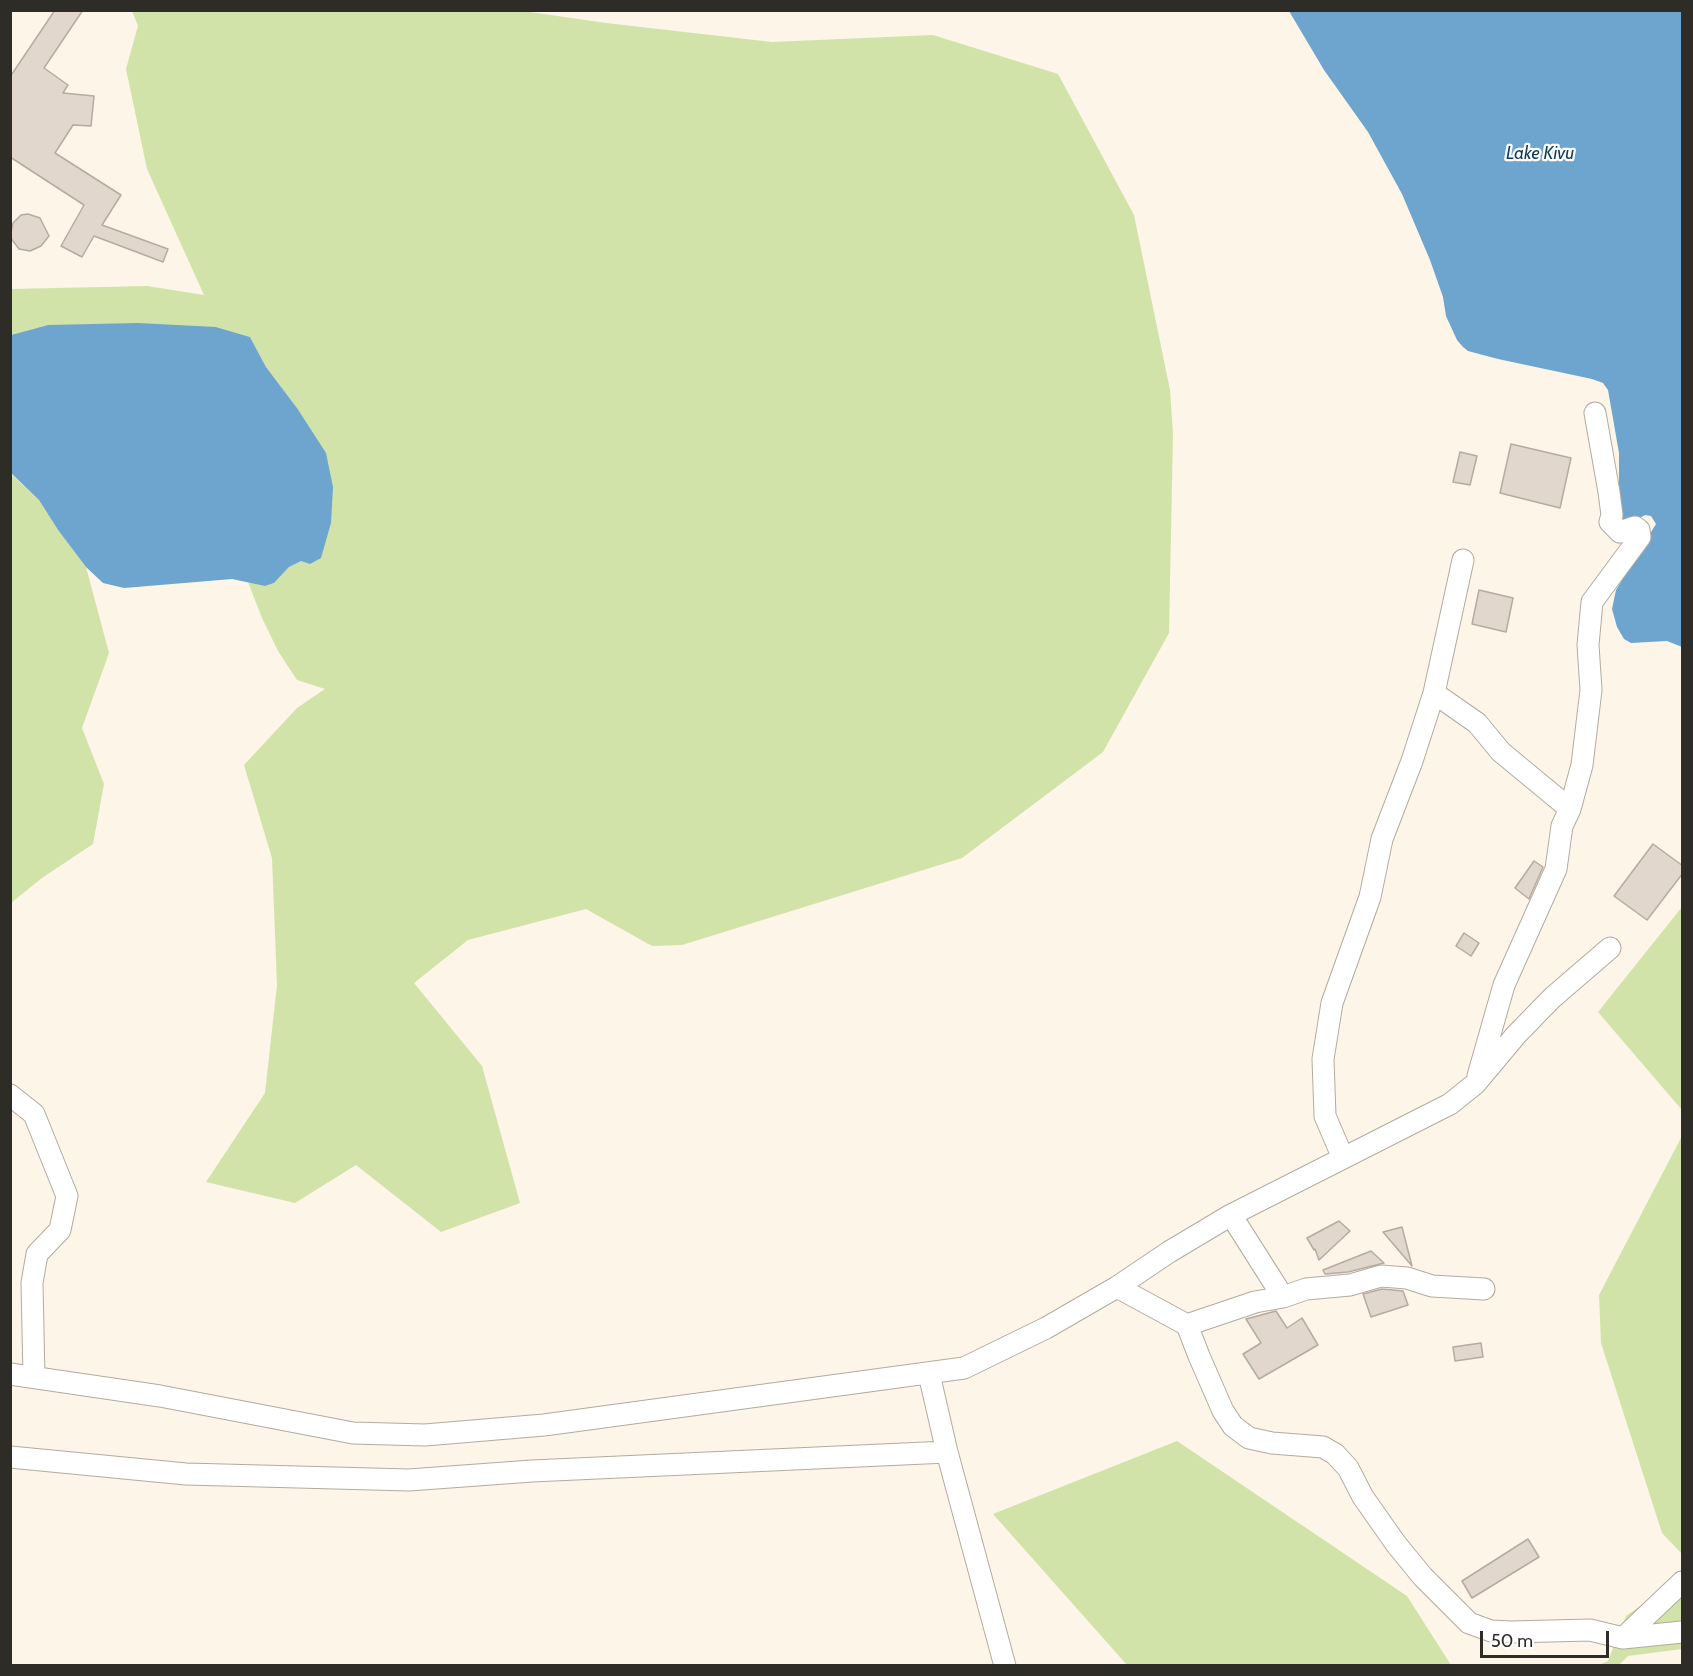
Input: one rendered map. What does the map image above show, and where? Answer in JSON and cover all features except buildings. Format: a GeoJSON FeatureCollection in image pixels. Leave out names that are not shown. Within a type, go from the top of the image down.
{"type":"FeatureCollection","features":[{"type":"Feature","properties":{"kind":"street"},"geometry":{"type":"LineString","coordinates":[[1475,1084],[1504,985],[1556,868],[1562,826],[1570,809],[1582,765],[1591,690],[1588,645],[1592,602],[1640,537],[1639,530],[1635,528],[1620,532],[1610,522],[1612,515],[1609,492],[1595,413]]}},
{"type":"Feature","properties":{"kind":"street"},"geometry":{"type":"LineString","coordinates":[[1342,1158],[1325,1116],[1323,1059],[1332,1003],[1370,897],[1382,839],[1412,762],[1434,693],[1463,560]]}},
{"type":"Feature","properties":{"kind":"street"},"geometry":{"type":"LineString","coordinates":[[1434,693],[1477,723],[1501,753],[1570,809]]}},
{"type":"Feature","properties":{"kind":"street"},"geometry":{"type":"LineString","coordinates":[[10,1374],[160,1396],[353,1433],[425,1435],[544,1425],[964,1368],[1047,1328],[1231,1215],[1450,1104],[1475,1084],[1516,1035],[1552,998],[1610,948]]}},
{"type":"Feature","properties":{"kind":"street"},"geometry":{"type":"LineString","coordinates":[[10,1095],[34,1114],[67,1196],[60,1230],[37,1254],[32,1283],[34,1377]]}},
{"type":"Feature","properties":{"kind":"street"},"geometry":{"type":"LineString","coordinates":[[1231,1215],[1283,1297]]}},
{"type":"Feature","properties":{"kind":"street"},"geometry":{"type":"LineString","coordinates":[[1187,1325],[1255,1302],[1306,1290],[1350,1285],[1381,1276],[1407,1278],[1432,1286],[1484,1289]]}},
{"type":"Feature","properties":{"kind":"street"},"geometry":{"type":"LineString","coordinates":[[1117,1287],[1187,1325],[1223,1411],[1233,1426],[1249,1438],[1272,1443],[1323,1447],[1335,1454],[1348,1468],[1363,1497],[1396,1544],[1423,1577],[1469,1623],[1491,1631],[1590,1630],[1623,1638],[1683,1632]]}},
{"type":"Feature","properties":{"kind":"street"},"geometry":{"type":"LineString","coordinates":[[929,1374],[947,1452],[1005,1665]]}},
{"type":"Feature","properties":{"kind":"street"},"geometry":{"type":"LineString","coordinates":[[10,1457],[186,1474],[409,1480],[532,1471],[947,1452]]}},
{"type":"Feature","properties":{"kind":"street"},"geometry":{"type":"LineString","coordinates":[[1623,1638],[1683,1582]]}},
{"type":"Feature","properties":{"kind":"green space"},"geometry":{"type":"Polygon","coordinates":[[[132,11],[523,11],[772,42],[933,35],[1058,74],[1134,215],[1170,390],[1173,434],[1169,633],[1103,752],[962,858],[682,945],[652,946],[586,909],[468,940],[414,983],[482,1066],[520,1203],[441,1232],[356,1165],[295,1203],[206,1182],[265,1093],[277,985],[272,858],[244,765],[297,708],[325,689],[297,680],[278,651],[248,582],[265,586],[274,583],[289,567],[301,560],[310,564],[297,408],[266,367],[250,337],[216,327],[48,325],[11,335],[11,289],[147,286],[204,295],[147,169],[126,69],[138,26],[132,11]]]}},
{"type":"Feature","properties":{"kind":"green space"},"geometry":{"type":"Polygon","coordinates":[[[10,473],[39,500],[86,567],[109,653],[82,728],[104,784],[93,844],[42,878],[11,903],[10,473]]]}},
{"type":"Feature","properties":{"kind":"green space"},"geometry":{"type":"Polygon","coordinates":[[[1682,907],[1682,1110],[1598,1012],[1682,907]]]}},
{"type":"Feature","properties":{"kind":"green space"},"geometry":{"type":"Polygon","coordinates":[[[1682,1136],[1682,1554],[1662,1533],[1601,1343],[1599,1295],[1682,1136]]]}},
{"type":"Feature","properties":{"kind":"green space"},"geometry":{"type":"Polygon","coordinates":[[[1177,1441],[1407,1596],[1451,1665],[1127,1665],[993,1514],[1177,1441]]]}},
{"type":"Feature","properties":{"kind":"green space"},"geometry":{"type":"Polygon","coordinates":[[[1682,1576],[1682,1649],[1628,1656],[1619,1665],[1597,1666],[1608,1661],[1626,1616],[1682,1576]]]}},
{"type":"Feature","properties":{"kind":"water","name":"Lake Kivu"},"geometry":{"type":"Polygon","coordinates":[[[1289,11],[1682,11],[1682,647],[1667,641],[1631,643],[1624,639],[1617,627],[1612,609],[1616,590],[1656,524],[1651,516],[1645,515],[1631,523],[1619,526],[1615,502],[1619,481],[1619,453],[1608,390],[1603,383],[1592,379],[1468,351],[1457,340],[1446,316],[1443,297],[1430,260],[1402,194],[1368,132],[1324,70],[1289,11]]]}},
{"type":"Feature","properties":{"kind":"water"},"geometry":{"type":"Polygon","coordinates":[[[138,323],[216,327],[250,337],[266,367],[297,408],[326,453],[333,487],[331,523],[321,558],[310,564],[301,561],[289,567],[274,583],[265,586],[232,579],[124,588],[103,583],[86,567],[39,500],[11,473],[11,335],[48,325],[138,323]]]}}]}
